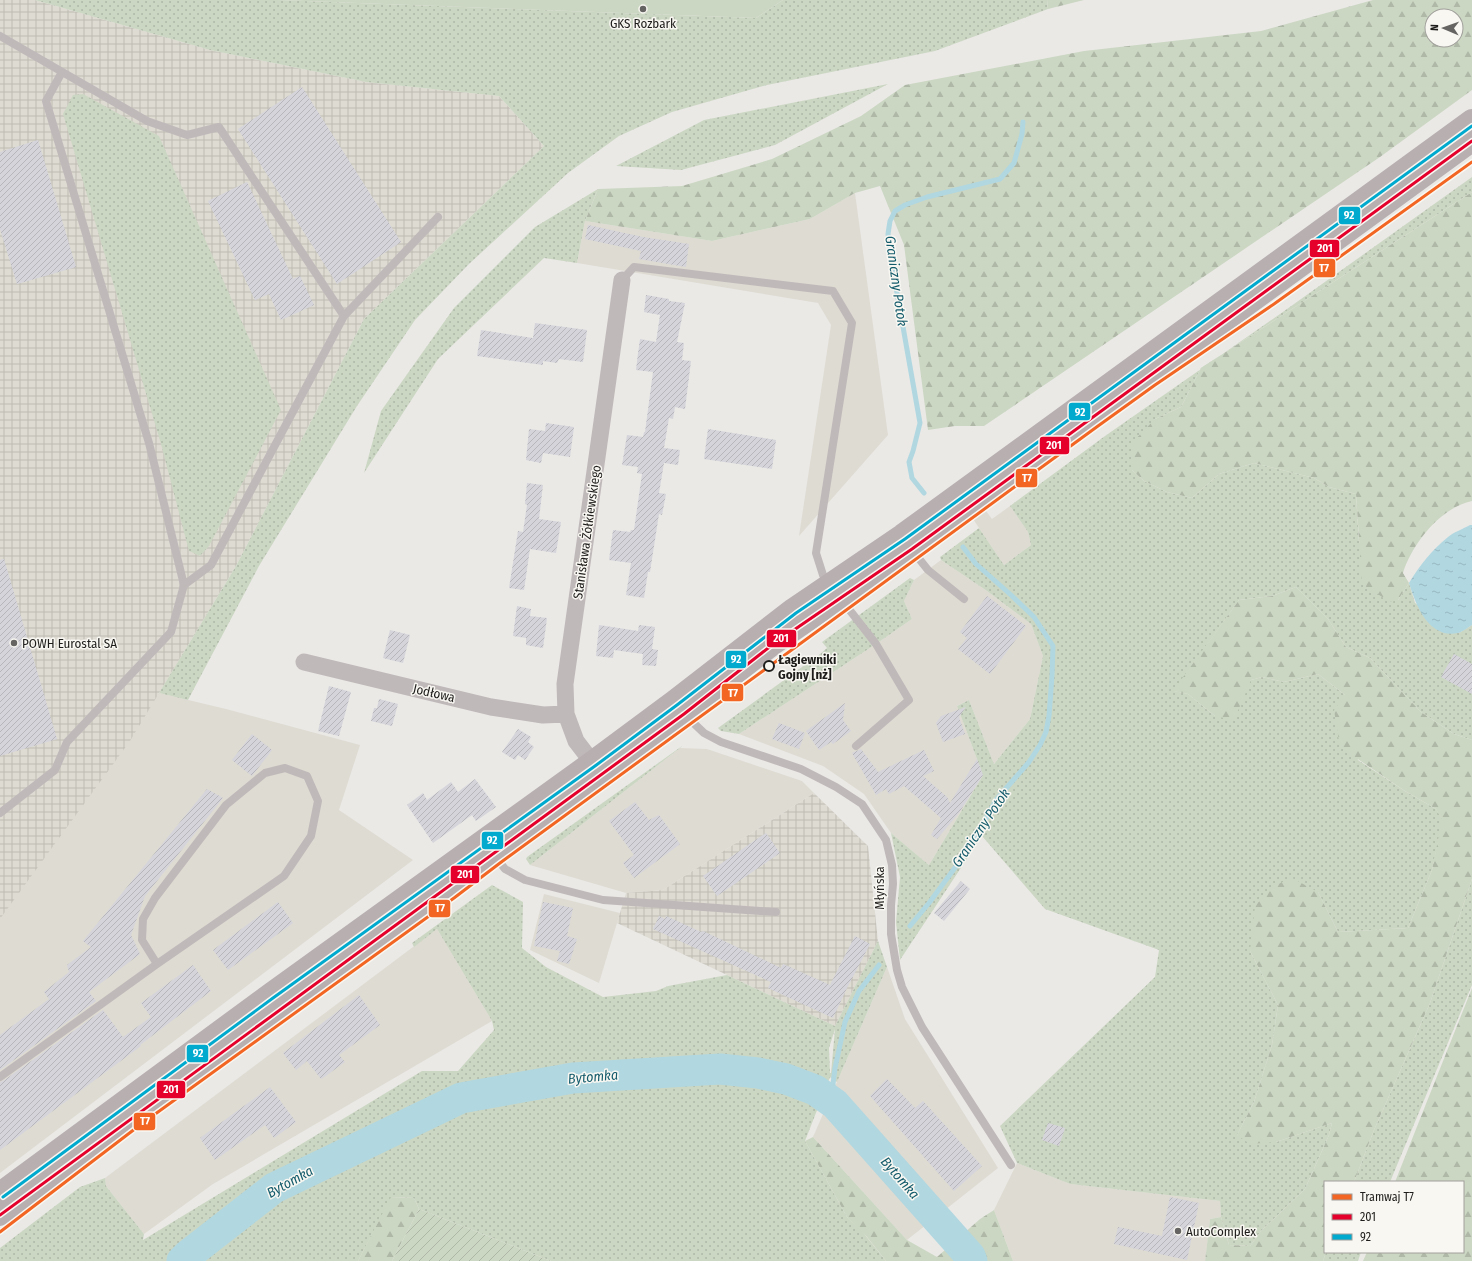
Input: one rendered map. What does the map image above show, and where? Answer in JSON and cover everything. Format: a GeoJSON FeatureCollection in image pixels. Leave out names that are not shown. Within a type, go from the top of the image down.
{"type":"FeatureCollection","features":[{"type":"Feature","properties":{"kind":"main road"},"geometry":{"type":"LineString","coordinates":[[907,542],[1472,120]]}},
{"type":"Feature","properties":{"kind":"main road"},"geometry":{"type":"LineString","coordinates":[[0,1215],[596,768],[679,708],[772,645],[836,591],[1472,141]]}},
{"type":"Feature","properties":{"kind":"main road"},"geometry":{"type":"LineString","coordinates":[[0,1193],[270,994],[488,848]]}},
{"type":"Feature","properties":{"kind":"street","name":"Stanisława Żółkiewskiego"},"geometry":{"type":"LineString","coordinates":[[596,768],[576,741],[566,714],[565,684],[622,280]]}},
{"type":"Feature","properties":{"kind":"street","name":"Jodłowa"},"geometry":{"type":"LineString","coordinates":[[304,662],[491,707],[543,715],[566,714]]}},
{"type":"Feature","properties":{"kind":"lane"},"geometry":{"type":"LineString","coordinates":[[0,36],[147,120],[187,135],[219,128],[344,316]]}},
{"type":"Feature","properties":{"kind":"lane"},"geometry":{"type":"LineString","coordinates":[[0,813],[55,770],[67,742],[171,632],[184,585],[149,443],[46,101],[62,72]]}},
{"type":"Feature","properties":{"kind":"lane"},"geometry":{"type":"LineString","coordinates":[[184,585],[211,565],[344,316],[438,217]]}},
{"type":"Feature","properties":{"kind":"lane"},"geometry":{"type":"LineString","coordinates":[[622,280],[634,268],[834,291],[852,323],[816,553],[823,575],[876,644],[909,700],[856,746]]}},
{"type":"Feature","properties":{"kind":"lane"},"geometry":{"type":"LineString","coordinates":[[907,542],[928,570],[964,599]]}},
{"type":"Feature","properties":{"kind":"lane","name":"Młyńska"},"geometry":{"type":"LineString","coordinates":[[679,708],[704,733],[721,742],[801,769],[836,787],[862,804],[886,840],[892,865],[893,884],[891,934],[897,970],[902,987],[922,1027],[1011,1165]]}},
{"type":"Feature","properties":{"kind":"lane"},"geometry":{"type":"LineString","coordinates":[[0,1077],[157,964],[284,876],[311,836],[318,800],[307,776],[285,768],[265,773],[226,805],[155,898],[143,919],[142,940],[157,964]]}},
{"type":"Feature","properties":{"kind":"lane"},"geometry":{"type":"LineString","coordinates":[[488,848],[505,869],[525,880],[603,900],[776,912]]}},
{"type":"Feature","properties":{"kind":"shaded area"},"geometry":{"type":"Polygon","coordinates":[[[0,0],[35,0],[210,50],[366,82],[499,96],[544,146],[364,319],[236,566],[130,741],[0,919],[0,0]]]}},
{"type":"Feature","properties":{"kind":"shaded area"},"geometry":{"type":"Polygon","coordinates":[[[855,193],[888,435],[799,536],[831,325],[818,303],[577,263],[585,221],[712,241],[810,219],[855,193]]]}},
{"type":"Feature","properties":{"kind":"shaded area"},"geometry":{"type":"Polygon","coordinates":[[[981,504],[992,519],[1010,506],[1028,532],[1031,545],[1004,565],[969,513],[981,504]]]}},
{"type":"Feature","properties":{"kind":"shaded area"},"geometry":{"type":"Polygon","coordinates":[[[941,560],[987,591],[1031,624],[1043,656],[1030,719],[994,764],[969,700],[957,706],[983,775],[929,865],[891,833],[864,794],[823,766],[739,734],[912,619],[904,601],[914,580],[941,560]]]}},
{"type":"Feature","properties":{"kind":"shaded area"},"geometry":{"type":"Polygon","coordinates":[[[159,693],[226,709],[360,745],[339,810],[413,860],[0,1173],[0,916],[159,693]]]}},
{"type":"Feature","properties":{"kind":"shaded area"},"geometry":{"type":"Polygon","coordinates":[[[680,748],[707,749],[802,781],[814,793],[663,890],[626,893],[530,865],[680,748]]]}},
{"type":"Feature","properties":{"kind":"shaded area"},"geometry":{"type":"Polygon","coordinates":[[[814,793],[868,846],[878,941],[835,1026],[617,923],[626,893],[663,890],[814,793]]]}},
{"type":"Feature","properties":{"kind":"shaded area"},"geometry":{"type":"Polygon","coordinates":[[[544,894],[620,913],[599,983],[530,950],[544,894]]]}},
{"type":"Feature","properties":{"kind":"shaded area"},"geometry":{"type":"Polygon","coordinates":[[[437,929],[492,1021],[213,1184],[144,1234],[106,1186],[105,1178],[437,929]]]}},
{"type":"Feature","properties":{"kind":"shaded area"},"geometry":{"type":"Polygon","coordinates":[[[887,967],[905,1019],[998,1168],[907,1240],[813,1137],[887,967]]]}},
{"type":"Feature","properties":{"kind":"shaded area"},"geometry":{"type":"Polygon","coordinates":[[[1017,1163],[1070,1184],[1220,1201],[1221,1217],[1210,1219],[1205,1261],[1013,1261],[994,1210],[1017,1163]]]}},
{"type":"Feature","properties":{"kind":"green space"},"geometry":{"type":"Polygon","coordinates":[[[35,0],[278,0],[756,18],[783,0],[1047,0],[1048,9],[935,51],[767,85],[672,112],[619,136],[568,173],[469,264],[415,320],[357,406],[259,566],[188,700],[159,693],[236,566],[364,319],[544,146],[499,96],[366,82],[210,50],[35,0]]]}},
{"type":"Feature","properties":{"kind":"green space","name":"GKS Rozbark"},"geometry":{"type":"Polygon","coordinates":[[[278,0],[783,0],[756,18],[278,0]]]}},
{"type":"Feature","properties":{"kind":"green space"},"geometry":{"type":"Polygon","coordinates":[[[1047,0],[1084,0],[1048,9],[1047,0]]]}},
{"type":"Feature","properties":{"kind":"green space"},"geometry":{"type":"Polygon","coordinates":[[[1373,0],[1472,0],[1472,90],[1380,157],[984,426],[955,426],[928,430],[904,245],[880,186],[855,193],[810,219],[712,241],[585,221],[598,189],[682,186],[772,159],[861,116],[905,85],[1084,51],[1261,31],[1373,0]]]}},
{"type":"Feature","properties":{"kind":"green space"},"geometry":{"type":"Polygon","coordinates":[[[888,84],[775,145],[681,170],[616,166],[704,120],[888,84]]]}},
{"type":"Feature","properties":{"kind":"green space"},"geometry":{"type":"Polygon","coordinates":[[[83,94],[159,136],[281,410],[209,546],[200,556],[189,551],[161,444],[63,114],[73,95],[83,94]]]}},
{"type":"Feature","properties":{"kind":"green space"},"geometry":{"type":"Polygon","coordinates":[[[1472,177],[1472,192],[1224,353],[1280,314],[1472,177]]]}},
{"type":"Feature","properties":{"kind":"green space"},"geometry":{"type":"Polygon","coordinates":[[[598,189],[585,221],[577,263],[544,258],[438,359],[364,473],[381,411],[454,308],[535,227],[598,189]]]}},
{"type":"Feature","properties":{"kind":"green space"},"geometry":{"type":"Polygon","coordinates":[[[1472,192],[1472,501],[1449,511],[1429,528],[1413,550],[1407,562],[1403,573],[1409,583],[1398,600],[1390,602],[1362,584],[1356,494],[1329,487],[1314,478],[1254,463],[1219,474],[1192,498],[1167,492],[1144,481],[1132,470],[1131,444],[1155,419],[1181,407],[1201,368],[1472,192]]]}},
{"type":"Feature","properties":{"kind":"green space"},"geometry":{"type":"Polygon","coordinates":[[[1224,353],[1200,370],[1201,368],[1224,353]]]}},
{"type":"Feature","properties":{"kind":"green space"},"geometry":{"type":"Polygon","coordinates":[[[1200,370],[1181,407],[1155,419],[1132,470],[1144,481],[1167,492],[1192,498],[1219,474],[1254,463],[1314,478],[1329,487],[1356,494],[1359,542],[1398,600],[1409,583],[1415,603],[1459,633],[1472,625],[1472,740],[1454,734],[1421,712],[1370,658],[1346,647],[1328,619],[1296,587],[1272,596],[1239,600],[1174,691],[1188,694],[1215,716],[1251,680],[1262,677],[1284,682],[1318,674],[1345,695],[1358,760],[1405,791],[1436,809],[1443,820],[1432,870],[1408,928],[1338,932],[1318,892],[1250,951],[1278,1005],[1272,1045],[1254,1102],[1237,1135],[1276,1142],[1332,1123],[1329,1135],[1305,1189],[1261,1231],[1250,1246],[1229,1245],[1221,1217],[1220,1201],[1070,1184],[1017,1163],[1000,1126],[1155,977],[1159,950],[1045,909],[982,836],[900,960],[896,922],[900,877],[891,833],[929,865],[983,775],[957,706],[969,700],[994,764],[1030,719],[1043,656],[1031,624],[987,591],[941,560],[940,557],[979,528],[1004,565],[1031,545],[1028,532],[1010,506],[1105,436],[1200,370]]]}},
{"type":"Feature","properties":{"kind":"green space"},"geometry":{"type":"Polygon","coordinates":[[[910,578],[914,580],[904,601],[912,619],[739,734],[721,731],[718,728],[820,654],[827,648],[822,642],[910,578]]]}},
{"type":"Feature","properties":{"kind":"green space"},"geometry":{"type":"Polygon","coordinates":[[[1296,587],[1328,619],[1346,647],[1370,658],[1421,712],[1454,734],[1472,740],[1472,879],[1430,1003],[1374,1130],[1354,1181],[1324,1181],[1324,1253],[1326,1253],[1323,1261],[1205,1261],[1210,1219],[1221,1217],[1229,1245],[1250,1246],[1261,1231],[1305,1189],[1329,1135],[1332,1123],[1276,1142],[1250,1144],[1237,1135],[1254,1102],[1272,1045],[1278,1005],[1250,951],[1255,906],[1271,887],[1292,878],[1318,892],[1338,932],[1408,928],[1432,870],[1442,820],[1436,809],[1405,791],[1340,747],[1334,710],[1345,695],[1318,674],[1284,682],[1262,677],[1251,680],[1234,720],[1215,716],[1188,694],[1173,691],[1239,600],[1272,596],[1296,587]]]}},
{"type":"Feature","properties":{"kind":"green space"},"geometry":{"type":"Polygon","coordinates":[[[682,746],[530,865],[526,859],[527,857],[682,746]]]}},
{"type":"Feature","properties":{"kind":"green space"},"geometry":{"type":"Polygon","coordinates":[[[1472,879],[1472,985],[1390,1181],[1354,1181],[1374,1130],[1430,1003],[1472,879]]]}},
{"type":"Feature","properties":{"kind":"green space"},"geometry":{"type":"Polygon","coordinates":[[[492,885],[523,902],[522,948],[546,967],[603,997],[656,991],[668,986],[727,975],[835,1026],[878,941],[887,967],[837,1082],[830,1077],[805,1141],[847,1217],[861,1230],[886,1261],[551,1261],[419,1209],[414,1198],[392,1197],[358,1261],[0,1261],[0,1248],[80,1187],[105,1178],[106,1186],[144,1234],[143,1240],[422,1071],[458,1071],[494,1030],[492,1021],[437,929],[414,947],[412,943],[492,885]],[[835,1029],[829,1048],[831,1073],[835,1029]]]}},
{"type":"Feature","properties":{"kind":"green space"},"geometry":{"type":"Polygon","coordinates":[[[1472,988],[1472,1261],[1363,1261],[1367,1253],[1464,1253],[1464,1181],[1395,1181],[1472,988]]]}},
{"type":"Feature","properties":{"kind":"green space"},"geometry":{"type":"Polygon","coordinates":[[[813,1137],[907,1240],[937,1257],[980,1219],[994,1210],[1013,1261],[886,1261],[867,1237],[847,1217],[805,1141],[813,1137]]]}},
{"type":"Feature","properties":{"kind":"green space"},"geometry":{"type":"Polygon","coordinates":[[[391,1197],[414,1198],[419,1209],[392,1261],[358,1261],[391,1197]]]}},
{"type":"Feature","properties":{"kind":"green space"},"geometry":{"type":"Polygon","coordinates":[[[419,1209],[551,1261],[392,1261],[419,1209]]]}},
{"type":"Feature","properties":{"kind":"green space"},"geometry":{"type":"Polygon","coordinates":[[[1326,1253],[1361,1253],[1358,1261],[1323,1261],[1326,1253]]]}},
{"type":"Feature","properties":{"kind":"water"},"geometry":{"type":"Polygon","coordinates":[[[1472,525],[1472,625],[1464,631],[1448,634],[1439,631],[1425,619],[1420,611],[1409,583],[1417,570],[1437,547],[1450,535],[1472,525]]]}},
{"type":"Feature","properties":{"kind":"building"},"geometry":{"type":"Polygon","coordinates":[[[302,87],[401,242],[337,284],[238,129],[302,87]]]}},
{"type":"Feature","properties":{"kind":"building"},"geometry":{"type":"Polygon","coordinates":[[[38,140],[76,267],[17,284],[0,229],[0,152],[38,140]]]}},
{"type":"Feature","properties":{"kind":"building"},"geometry":{"type":"Polygon","coordinates":[[[247,182],[293,279],[300,276],[314,305],[281,320],[269,294],[255,300],[208,201],[247,182]]]}},
{"type":"Feature","properties":{"kind":"building"},"geometry":{"type":"Polygon","coordinates":[[[588,225],[643,237],[689,244],[686,267],[639,259],[641,251],[585,239],[588,225]]]}},
{"type":"Feature","properties":{"kind":"building"},"geometry":{"type":"Polygon","coordinates":[[[646,295],[669,299],[669,301],[685,303],[677,342],[684,343],[682,360],[691,361],[685,409],[675,407],[673,419],[669,418],[664,448],[680,450],[678,465],[664,463],[659,493],[666,494],[662,515],[659,514],[650,572],[648,572],[644,598],[626,595],[631,563],[609,560],[613,530],[630,532],[631,530],[634,530],[642,474],[637,473],[638,467],[622,465],[627,435],[643,437],[645,432],[653,372],[636,370],[638,353],[640,339],[656,342],[660,315],[644,312],[646,295]]]}},
{"type":"Feature","properties":{"kind":"building"},"geometry":{"type":"Polygon","coordinates":[[[535,323],[587,330],[583,362],[559,359],[557,363],[543,361],[543,365],[477,356],[481,330],[533,338],[535,323]]]}},
{"type":"Feature","properties":{"kind":"building"},"geometry":{"type":"Polygon","coordinates":[[[546,423],[574,427],[570,457],[543,453],[541,463],[526,460],[529,429],[545,431],[546,423]]]}},
{"type":"Feature","properties":{"kind":"building"},"geometry":{"type":"Polygon","coordinates":[[[708,429],[776,440],[772,469],[704,459],[708,429]]]}},
{"type":"Feature","properties":{"kind":"building"},"geometry":{"type":"Polygon","coordinates":[[[527,483],[543,485],[539,519],[561,522],[556,553],[530,549],[524,590],[509,588],[518,531],[523,532],[527,505],[525,504],[527,483]]]}},
{"type":"Feature","properties":{"kind":"building","name":"POWH Eurostal SA"},"geometry":{"type":"Polygon","coordinates":[[[4,559],[57,739],[0,756],[0,560],[4,559]]]}},
{"type":"Feature","properties":{"kind":"building"},"geometry":{"type":"Polygon","coordinates":[[[987,596],[1026,626],[990,674],[958,649],[967,638],[960,632],[987,596]]]}},
{"type":"Feature","properties":{"kind":"building"},"geometry":{"type":"Polygon","coordinates":[[[517,606],[531,609],[530,616],[547,618],[543,648],[526,645],[526,638],[513,636],[517,606]]]}},
{"type":"Feature","properties":{"kind":"building"},"geometry":{"type":"Polygon","coordinates":[[[599,625],[638,631],[639,625],[655,627],[652,649],[658,650],[656,666],[642,665],[643,654],[614,650],[613,658],[596,656],[599,625]]]}},
{"type":"Feature","properties":{"kind":"building"},"geometry":{"type":"Polygon","coordinates":[[[390,630],[410,635],[403,663],[383,658],[390,630]]]}},
{"type":"Feature","properties":{"kind":"building"},"geometry":{"type":"Polygon","coordinates":[[[1454,654],[1472,664],[1472,694],[1441,677],[1454,654]]]}},
{"type":"Feature","properties":{"kind":"building"},"geometry":{"type":"Polygon","coordinates":[[[329,686],[351,692],[339,736],[318,731],[329,686]]]}},
{"type":"Feature","properties":{"kind":"building"},"geometry":{"type":"Polygon","coordinates":[[[379,699],[398,704],[392,726],[371,721],[374,708],[377,708],[379,699]]]}},
{"type":"Feature","properties":{"kind":"building"},"geometry":{"type":"Polygon","coordinates":[[[845,703],[843,720],[851,731],[833,744],[831,742],[819,750],[806,731],[845,703]]]}},
{"type":"Feature","properties":{"kind":"building"},"geometry":{"type":"Polygon","coordinates":[[[966,707],[959,717],[965,734],[943,742],[936,723],[941,716],[966,707]]]}},
{"type":"Feature","properties":{"kind":"building"},"geometry":{"type":"Polygon","coordinates":[[[779,723],[805,733],[799,749],[772,739],[779,723]]]}},
{"type":"Feature","properties":{"kind":"building"},"geometry":{"type":"Polygon","coordinates":[[[518,729],[531,737],[528,742],[534,747],[525,760],[518,755],[515,760],[502,752],[518,729]]]}},
{"type":"Feature","properties":{"kind":"building"},"geometry":{"type":"Polygon","coordinates":[[[252,734],[272,750],[252,776],[232,760],[252,734]]]}},
{"type":"Feature","properties":{"kind":"building"},"geometry":{"type":"Polygon","coordinates":[[[861,749],[878,772],[924,750],[934,771],[923,776],[947,797],[950,803],[977,759],[983,775],[959,813],[937,839],[931,835],[941,818],[904,786],[889,794],[886,789],[876,795],[852,753],[861,749]]]}},
{"type":"Feature","properties":{"kind":"building"},"geometry":{"type":"Polygon","coordinates":[[[475,779],[496,807],[476,821],[472,815],[433,843],[407,805],[423,793],[427,800],[451,782],[458,792],[475,779]]]}},
{"type":"Feature","properties":{"kind":"building"},"geometry":{"type":"Polygon","coordinates":[[[207,789],[223,798],[145,896],[131,935],[140,954],[89,992],[96,1001],[0,1070],[0,1035],[49,999],[44,992],[69,972],[67,965],[91,947],[83,941],[207,789]]]}},
{"type":"Feature","properties":{"kind":"building"},"geometry":{"type":"Polygon","coordinates":[[[635,802],[649,820],[659,815],[680,844],[634,878],[623,863],[634,855],[609,821],[635,802]]]}},
{"type":"Feature","properties":{"kind":"building"},"geometry":{"type":"Polygon","coordinates":[[[766,833],[780,853],[717,896],[703,876],[766,833]]]}},
{"type":"Feature","properties":{"kind":"building"},"geometry":{"type":"Polygon","coordinates":[[[961,881],[970,889],[944,921],[934,913],[961,881]]]}},
{"type":"Feature","properties":{"kind":"building"},"geometry":{"type":"Polygon","coordinates":[[[278,902],[293,923],[228,970],[213,950],[278,902]]]}},
{"type":"Feature","properties":{"kind":"building"},"geometry":{"type":"Polygon","coordinates":[[[543,902],[573,908],[567,936],[577,939],[569,964],[557,961],[560,951],[534,946],[543,902]]]}},
{"type":"Feature","properties":{"kind":"building"},"geometry":{"type":"Polygon","coordinates":[[[659,916],[665,919],[666,916],[701,932],[703,931],[781,968],[783,964],[830,985],[855,936],[870,944],[833,1018],[768,988],[771,982],[653,929],[659,916]]]}},
{"type":"Feature","properties":{"kind":"building"},"geometry":{"type":"Polygon","coordinates":[[[193,965],[211,991],[140,1045],[141,1046],[0,1150],[0,1082],[103,1010],[123,1037],[151,1017],[141,1003],[193,965]]]}},
{"type":"Feature","properties":{"kind":"building"},"geometry":{"type":"Polygon","coordinates":[[[359,995],[380,1025],[339,1055],[345,1062],[323,1078],[321,1079],[307,1061],[296,1070],[283,1053],[359,995]]]}},
{"type":"Feature","properties":{"kind":"building"},"geometry":{"type":"Polygon","coordinates":[[[887,1079],[915,1108],[923,1101],[982,1166],[954,1191],[870,1096],[887,1079]]]}},
{"type":"Feature","properties":{"kind":"building"},"geometry":{"type":"Polygon","coordinates":[[[270,1087],[296,1122],[274,1138],[265,1125],[215,1160],[200,1138],[270,1087]]]}},
{"type":"Feature","properties":{"kind":"building"},"geometry":{"type":"Polygon","coordinates":[[[1048,1123],[1065,1128],[1059,1146],[1042,1140],[1048,1123]]]}},
{"type":"Feature","properties":{"kind":"building","name":"AutoComplex"},"geometry":{"type":"Polygon","coordinates":[[[1170,1197],[1199,1203],[1187,1260],[1114,1244],[1118,1227],[1162,1236],[1170,1197]]]}},
{"type":"Feature","properties":{"kind":"waterway","name":"Graniczny Potok"},"geometry":{"type":"LineString","coordinates":[[924,493],[912,478],[909,462],[920,423],[891,259],[888,234],[890,221],[895,211],[905,205],[927,197],[1000,179],[1014,163],[1022,134],[1023,122]]}},
{"type":"Feature","properties":{"kind":"waterway","name":"Graniczny Potok"},"geometry":{"type":"LineString","coordinates":[[910,926],[971,846],[996,800],[1029,762],[1046,732],[1049,716],[1053,646],[1034,617],[976,564],[963,547]]}},
{"type":"Feature","properties":{"kind":"waterway","name":"Graniczny Potok"},"geometry":{"type":"LineString","coordinates":[[835,1104],[833,1084],[845,1022],[859,991],[879,965]]}},
{"type":"Feature","properties":{"kind":"waterway","name":"Bytomka"},"geometry":{"type":"LineString","coordinates":[[182,1261],[274,1188],[461,1098],[573,1078],[720,1069],[758,1073],[786,1079],[815,1090],[835,1104],[970,1256],[972,1261]]}},
{"type":"Feature","properties":{"kind":"tram line","name":"T7"},"geometry":{"type":"LineString","coordinates":[[0,1232],[140,1125],[454,898],[1098,426],[1155,385],[1274,304],[1472,162]]}},
{"type":"Feature","properties":{"kind":"transit line","name":"92"},"geometry":{"type":"LineString","coordinates":[[3,1197],[273,998],[595,766],[796,613],[905,539],[1472,126]]}},
{"type":"Feature","properties":{"kind":"transit line","name":"201"},"geometry":{"type":"LineString","coordinates":[[0,1215],[684,714],[772,645],[912,549],[1472,141]]}},
{"type":"Feature","properties":{"kind":"place","name":"GKS Rozbark"},"geometry":{"type":"Point","coordinates":[643,9]}},
{"type":"Feature","properties":{"kind":"place","name":"POWH Eurostal SA"},"geometry":{"type":"Point","coordinates":[14,643]}},
{"type":"Feature","properties":{"kind":"place","name":"Łagiewniki Gojny [nż]"},"geometry":{"type":"Point","coordinates":[769,666]}},
{"type":"Feature","properties":{"kind":"place","name":"AutoComplex"},"geometry":{"type":"Point","coordinates":[1178,1231]}}]}
